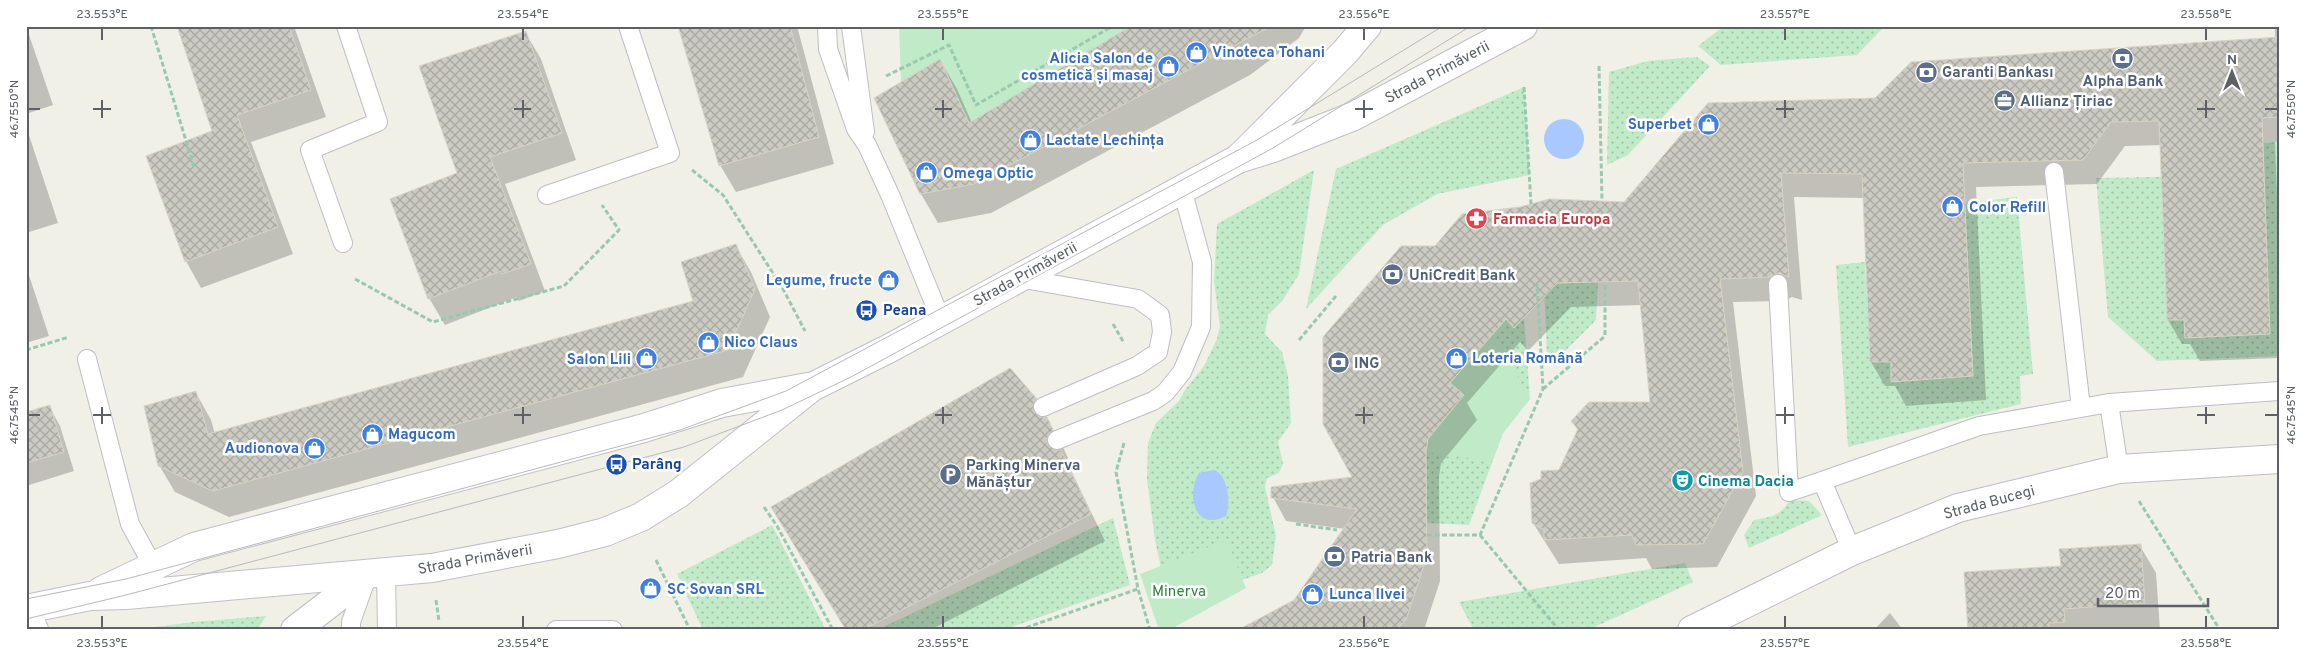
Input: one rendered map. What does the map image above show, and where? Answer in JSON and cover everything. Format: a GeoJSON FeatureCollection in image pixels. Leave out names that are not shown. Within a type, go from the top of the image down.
{"type":"FeatureCollection","features":[{"type":"Feature","properties":{"kind":"main road","name":"Strada Primăverii"},"geometry":{"type":"LineString","coordinates":[[1238,159],[1345,52],[1367,26]]}},
{"type":"Feature","properties":{"kind":"main road","name":"Strada Primăverii"},"geometry":{"type":"LineString","coordinates":[[26,610],[90,596],[432,568],[558,544],[605,532],[641,517],[678,494],[812,386],[941,320],[1238,159],[1273,148],[1354,116],[1523,26]]}},
{"type":"Feature","properties":{"kind":"main road","name":"Strada Primăverii"},"geometry":{"type":"LineString","coordinates":[[90,596],[194,547],[635,430],[722,403],[812,386]]}},
{"type":"Feature","properties":{"kind":"main road","name":"Strada Bucegi"},"geometry":{"type":"LineString","coordinates":[[1692,630],[1852,551],[1958,508],[2119,469],[2279,459]]}},
{"type":"Feature","properties":{"kind":"main road"},"geometry":{"type":"LineString","coordinates":[[295,630],[377,573]]}},
{"type":"Feature","properties":{"kind":"main road"},"geometry":{"type":"LineString","coordinates":[[26,610],[34,630]]}},
{"type":"Feature","properties":{"kind":"lane"},"geometry":{"type":"LineString","coordinates":[[342,243],[310,150],[378,122],[346,26]]}},
{"type":"Feature","properties":{"kind":"lane"},"geometry":{"type":"LineString","coordinates":[[547,195],[670,153],[628,26]]}},
{"type":"Feature","properties":{"kind":"lane"},"geometry":{"type":"LineString","coordinates":[[826,26],[828,48],[856,129],[867,145],[891,197],[941,320]]}},
{"type":"Feature","properties":{"kind":"lane"},"geometry":{"type":"LineString","coordinates":[[851,26],[867,145]]}},
{"type":"Feature","properties":{"kind":"lane"},"geometry":{"type":"LineString","coordinates":[[2054,172],[2081,408]]}},
{"type":"Feature","properties":{"kind":"lane"},"geometry":{"type":"LineString","coordinates":[[1057,440],[1153,401],[1165,393],[1182,372],[1200,327],[1202,262],[1182,189]]}},
{"type":"Feature","properties":{"kind":"lane"},"geometry":{"type":"LineString","coordinates":[[1018,278],[1138,299],[1160,316],[1162,332],[1158,352],[1137,366],[1043,407]]}},
{"type":"Feature","properties":{"kind":"lane"},"geometry":{"type":"LineString","coordinates":[[1778,284],[1789,492],[1979,426],[2110,403],[2279,392]]}},
{"type":"Feature","properties":{"kind":"lane"},"geometry":{"type":"LineString","coordinates":[[87,359],[130,524],[153,566]]}},
{"type":"Feature","properties":{"kind":"lane"},"geometry":{"type":"LineString","coordinates":[[2110,403],[2119,469]]}},
{"type":"Feature","properties":{"kind":"lane"},"geometry":{"type":"LineString","coordinates":[[1822,481],[1852,551]]}},
{"type":"Feature","properties":{"kind":"lane"},"geometry":{"type":"LineString","coordinates":[[351,630],[351,622],[377,573]]}},
{"type":"Feature","properties":{"kind":"lane"},"geometry":{"type":"LineString","coordinates":[[377,573],[387,630]]}},
{"type":"Feature","properties":{"kind":"lane"},"geometry":{"type":"LineString","coordinates":[[556,630],[613,630]]}},
{"type":"Feature","properties":{"kind":"path"},"geometry":{"type":"LineString","coordinates":[[151,26],[194,167]]}},
{"type":"Feature","properties":{"kind":"path"},"geometry":{"type":"LineString","coordinates":[[858,88],[949,46],[976,106],[1113,26]]}},
{"type":"Feature","properties":{"kind":"path"},"geometry":{"type":"LineString","coordinates":[[1599,66],[1602,201]]}},
{"type":"Feature","properties":{"kind":"path"},"geometry":{"type":"LineString","coordinates":[[1524,87],[1531,204]]}},
{"type":"Feature","properties":{"kind":"path"},"geometry":{"type":"LineString","coordinates":[[670,153],[723,196],[783,288],[805,331]]}},
{"type":"Feature","properties":{"kind":"path"},"geometry":{"type":"LineString","coordinates":[[355,279],[433,322],[564,286],[619,230],[600,202]]}},
{"type":"Feature","properties":{"kind":"path"},"geometry":{"type":"LineString","coordinates":[[1480,535],[1543,389],[1605,336],[1605,282]]}},
{"type":"Feature","properties":{"kind":"path"},"geometry":{"type":"LineString","coordinates":[[1537,284],[1543,389]]}},
{"type":"Feature","properties":{"kind":"path"},"geometry":{"type":"LineString","coordinates":[[1299,340],[1336,296]]}},
{"type":"Feature","properties":{"kind":"path"},"geometry":{"type":"LineString","coordinates":[[1112,322],[1137,366]]}},
{"type":"Feature","properties":{"kind":"path"},"geometry":{"type":"LineString","coordinates":[[26,350],[74,335]]}},
{"type":"Feature","properties":{"kind":"path"},"geometry":{"type":"LineString","coordinates":[[1150,630],[1138,589],[1116,472],[1126,437],[1153,401]]}},
{"type":"Feature","properties":{"kind":"path"},"geometry":{"type":"LineString","coordinates":[[2119,469],[2220,630]]}},
{"type":"Feature","properties":{"kind":"path"},"geometry":{"type":"LineString","coordinates":[[764,506],[777,526],[832,630]]}},
{"type":"Feature","properties":{"kind":"path"},"geometry":{"type":"LineString","coordinates":[[1296,524],[1337,530]]}},
{"type":"Feature","properties":{"kind":"path"},"geometry":{"type":"LineString","coordinates":[[1427,535],[1480,535]]}},
{"type":"Feature","properties":{"kind":"path"},"geometry":{"type":"LineString","coordinates":[[1480,535],[1559,630]]}},
{"type":"Feature","properties":{"kind":"path"},"geometry":{"type":"LineString","coordinates":[[656,560],[690,630]]}},
{"type":"Feature","properties":{"kind":"path"},"geometry":{"type":"LineString","coordinates":[[1019,630],[1138,589]]}},
{"type":"Feature","properties":{"kind":"green space"},"geometry":{"type":"Polygon","coordinates":[[[899,26],[1131,26],[969,123],[941,60],[901,82],[899,26]]]}},
{"type":"Feature","properties":{"kind":"green space"},"geometry":{"type":"Polygon","coordinates":[[[1724,26],[1885,26],[1857,55],[1721,65],[1698,46],[1724,26]]]}},
{"type":"Feature","properties":{"kind":"green space"},"geometry":{"type":"Polygon","coordinates":[[[1697,57],[1710,66],[1628,155],[1607,165],[1609,72],[1648,61],[1697,57]]]}},
{"type":"Feature","properties":{"kind":"green space"},"geometry":{"type":"Polygon","coordinates":[[[1524,87],[1530,175],[1437,194],[1383,225],[1306,309],[1336,169],[1524,87]]]}},
{"type":"Feature","properties":{"kind":"green space"},"geometry":{"type":"Polygon","coordinates":[[[2279,142],[2279,356],[2157,361],[2108,317],[2096,178],[2161,177],[2167,320],[2184,320],[2185,337],[2269,334],[2263,143],[2279,142]]]}},
{"type":"Feature","properties":{"kind":"green space"},"geometry":{"type":"Polygon","coordinates":[[[1314,170],[1299,274],[1283,300],[1268,315],[1265,334],[1282,352],[1288,376],[1291,423],[1278,442],[1283,464],[1279,473],[1267,478],[1265,487],[1276,536],[1272,565],[1262,573],[1228,585],[1161,568],[1155,540],[1147,479],[1148,443],[1156,423],[1179,401],[1185,390],[1204,366],[1217,339],[1220,326],[1214,282],[1217,224],[1314,170]]]}},
{"type":"Feature","properties":{"kind":"green space"},"geometry":{"type":"Polygon","coordinates":[[[2017,197],[2033,374],[2020,376],[2021,404],[1848,447],[1836,265],[1865,262],[1870,362],[1891,362],[1892,382],[1973,376],[1965,203],[2017,197]]]}},
{"type":"Feature","properties":{"kind":"green space"},"geometry":{"type":"Polygon","coordinates":[[[1598,282],[1596,320],[1554,362],[1547,357],[1544,284],[1598,282]]]}},
{"type":"Feature","properties":{"kind":"green space"},"geometry":{"type":"Polygon","coordinates":[[[1524,317],[1530,399],[1503,433],[1469,525],[1427,523],[1426,452],[1432,408],[1450,383],[1506,319],[1514,328],[1524,317]]]}},
{"type":"Feature","properties":{"kind":"green space"},"geometry":{"type":"Polygon","coordinates":[[[1494,333],[1530,399],[1503,433],[1492,461],[1426,452],[1432,408],[1446,417],[1464,395],[1450,383],[1494,333]]]}},
{"type":"Feature","properties":{"kind":"green space"},"geometry":{"type":"Polygon","coordinates":[[[1790,500],[1809,501],[1822,515],[1749,548],[1744,535],[1754,520],[1779,513],[1790,500]]]}},
{"type":"Feature","properties":{"kind":"green space"},"geometry":{"type":"Polygon","coordinates":[[[1113,518],[1130,585],[1003,630],[877,630],[1113,518]]]}},
{"type":"Feature","properties":{"kind":"green space"},"geometry":{"type":"Polygon","coordinates":[[[772,525],[826,630],[703,630],[677,574],[772,525]]]}},
{"type":"Feature","properties":{"kind":"green space","name":"Minerva"},"geometry":{"type":"Polygon","coordinates":[[[1227,540],[1246,588],[1169,630],[1159,630],[1140,574],[1227,540]]]}},
{"type":"Feature","properties":{"kind":"green space"},"geometry":{"type":"Polygon","coordinates":[[[1685,563],[1693,582],[1588,630],[1474,630],[1459,602],[1685,563]]]}},
{"type":"Feature","properties":{"kind":"green space"},"geometry":{"type":"Polygon","coordinates":[[[266,616],[257,630],[131,630],[194,622],[266,616]]]}},
{"type":"Feature","properties":{"kind":"water"},"geometry":{"type":"Polygon","coordinates":[[[1564,119],[1575,122],[1581,128],[1584,139],[1581,150],[1575,156],[1564,159],[1553,156],[1547,150],[1544,139],[1547,128],[1553,122],[1564,119]]]}},
{"type":"Feature","properties":{"kind":"water"},"geometry":{"type":"Polygon","coordinates":[[[1214,470],[1222,477],[1228,497],[1226,516],[1215,520],[1206,519],[1200,515],[1193,500],[1195,481],[1199,473],[1214,470]]]}},
{"type":"Feature","properties":{"kind":"building"},"geometry":{"type":"Polygon","coordinates":[[[177,26],[289,26],[311,90],[237,115],[278,227],[185,262],[146,156],[212,131],[177,26]]]}},
{"type":"Feature","properties":{"kind":"building"},"geometry":{"type":"Polygon","coordinates":[[[678,26],[790,26],[819,137],[719,166],[678,26]]]}},
{"type":"Feature","properties":{"kind":"building"},"geometry":{"type":"Polygon","coordinates":[[[1131,26],[1271,26],[974,184],[920,194],[874,98],[940,59],[969,123],[1131,26]]]}},
{"type":"Feature","properties":{"kind":"building"},"geometry":{"type":"Polygon","coordinates":[[[526,31],[562,133],[490,157],[531,264],[502,274],[501,271],[428,299],[390,199],[457,173],[419,66],[526,31]]]}},
{"type":"Feature","properties":{"kind":"building"},"geometry":{"type":"Polygon","coordinates":[[[2279,37],[2279,117],[2262,118],[2270,334],[2185,338],[2184,320],[2167,320],[2159,121],[2111,122],[2083,160],[1963,163],[1973,376],[1891,382],[1891,362],[1870,362],[1862,174],[1781,173],[1789,277],[1778,273],[1770,277],[1720,279],[1743,472],[1703,544],[1636,545],[1632,535],[1544,540],[1544,530],[1532,523],[1530,483],[1541,479],[1541,471],[1559,470],[1578,429],[1571,421],[1589,402],[1650,402],[1638,281],[1557,283],[1514,328],[1506,319],[1450,383],[1464,395],[1428,439],[1426,452],[1427,556],[1406,620],[1396,630],[1238,630],[1294,600],[1357,509],[1271,498],[1271,487],[1352,477],[1323,424],[1323,337],[1401,246],[1435,246],[1462,214],[1520,207],[1549,199],[1624,202],[1708,103],[1875,98],[1911,62],[2279,37]]]}},
{"type":"Feature","properties":{"kind":"building"},"geometry":{"type":"Polygon","coordinates":[[[736,244],[755,289],[728,350],[213,491],[158,466],[144,406],[196,391],[208,434],[693,301],[681,262],[736,244]]]}},
{"type":"Feature","properties":{"kind":"building","name":"Parking Minerva Mănăștur"},"geometry":{"type":"Polygon","coordinates":[[[1010,368],[1037,399],[1033,405],[1034,412],[1041,417],[1047,417],[1053,430],[1047,438],[1047,444],[1055,450],[1061,450],[1091,514],[862,630],[846,630],[771,507],[1010,368]]]}},
{"type":"Feature","properties":{"kind":"building"},"geometry":{"type":"Polygon","coordinates":[[[50,405],[64,452],[26,463],[26,412],[50,405]]]}},
{"type":"Feature","properties":{"kind":"building"},"geometry":{"type":"Polygon","coordinates":[[[2141,544],[2145,603],[2064,609],[2065,622],[2049,623],[2049,630],[1968,630],[1964,572],[2061,566],[2059,549],[2141,544]]]}},
{"type":"Feature","properties":{"kind":"tram line"},"geometry":{"type":"LineString","coordinates":[[26,599],[126,579],[680,430],[786,391],[1257,140],[1443,26]]}},
{"type":"Feature","properties":{"kind":"tram line"},"geometry":{"type":"LineString","coordinates":[[26,619],[126,595],[684,447],[782,410],[851,377],[1273,148],[1471,26]]}},
{"type":"Feature","properties":{"kind":"place","name":"Vinoteca Tohani"},"geometry":{"type":"Point","coordinates":[1196,52]}},
{"type":"Feature","properties":{"kind":"place","name":"Alpha Bank"},"geometry":{"type":"Point","coordinates":[2123,58]}},
{"type":"Feature","properties":{"kind":"place","name":"Alicia Salon de cosmetică și masaj"},"geometry":{"type":"Point","coordinates":[1169,67]}},
{"type":"Feature","properties":{"kind":"place","name":"Garanti Bankası"},"geometry":{"type":"Point","coordinates":[1926,72]}},
{"type":"Feature","properties":{"kind":"place","name":"Allianz Țiriac"},"geometry":{"type":"Point","coordinates":[2004,101]}},
{"type":"Feature","properties":{"kind":"place","name":"Superbet"},"geometry":{"type":"Point","coordinates":[1708,124]}},
{"type":"Feature","properties":{"kind":"place","name":"Lactate Lechința"},"geometry":{"type":"Point","coordinates":[1030,140]}},
{"type":"Feature","properties":{"kind":"place","name":"Omega Optic"},"geometry":{"type":"Point","coordinates":[927,173]}},
{"type":"Feature","properties":{"kind":"place","name":"Color Refill"},"geometry":{"type":"Point","coordinates":[1953,207]}},
{"type":"Feature","properties":{"kind":"place","name":"Farmacia Europa"},"geometry":{"type":"Point","coordinates":[1477,219]}},
{"type":"Feature","properties":{"kind":"place","name":"UniCredit Bank"},"geometry":{"type":"Point","coordinates":[1393,275]}},
{"type":"Feature","properties":{"kind":"place","name":"Legume, fructe"},"geometry":{"type":"Point","coordinates":[888,280]}},
{"type":"Feature","properties":{"kind":"place","name":"Peana"},"geometry":{"type":"Point","coordinates":[867,310]}},
{"type":"Feature","properties":{"kind":"place","name":"Nico Claus"},"geometry":{"type":"Point","coordinates":[708,342]}},
{"type":"Feature","properties":{"kind":"place","name":"Loteria Română"},"geometry":{"type":"Point","coordinates":[1456,358]}},
{"type":"Feature","properties":{"kind":"place","name":"Salon Lili"},"geometry":{"type":"Point","coordinates":[647,359]}},
{"type":"Feature","properties":{"kind":"place","name":"ING"},"geometry":{"type":"Point","coordinates":[1338,363]}},
{"type":"Feature","properties":{"kind":"place","name":"Magucom"},"geometry":{"type":"Point","coordinates":[372,434]}},
{"type":"Feature","properties":{"kind":"place","name":"Audionova"},"geometry":{"type":"Point","coordinates":[315,448]}},
{"type":"Feature","properties":{"kind":"place","name":"Parâng"},"geometry":{"type":"Point","coordinates":[616,464]}},
{"type":"Feature","properties":{"kind":"place","name":"Parking Minerva Mănăștur"},"geometry":{"type":"Point","coordinates":[950,474]}},
{"type":"Feature","properties":{"kind":"place","name":"Cinema Dacia"},"geometry":{"type":"Point","coordinates":[1682,481]}},
{"type":"Feature","properties":{"kind":"place","name":"Patria Bank"},"geometry":{"type":"Point","coordinates":[1335,557]}},
{"type":"Feature","properties":{"kind":"place","name":"SC Sovan SRL"},"geometry":{"type":"Point","coordinates":[651,589]}},
{"type":"Feature","properties":{"kind":"place","name":"Lunca Ilvei"},"geometry":{"type":"Point","coordinates":[1313,594]}}]}
